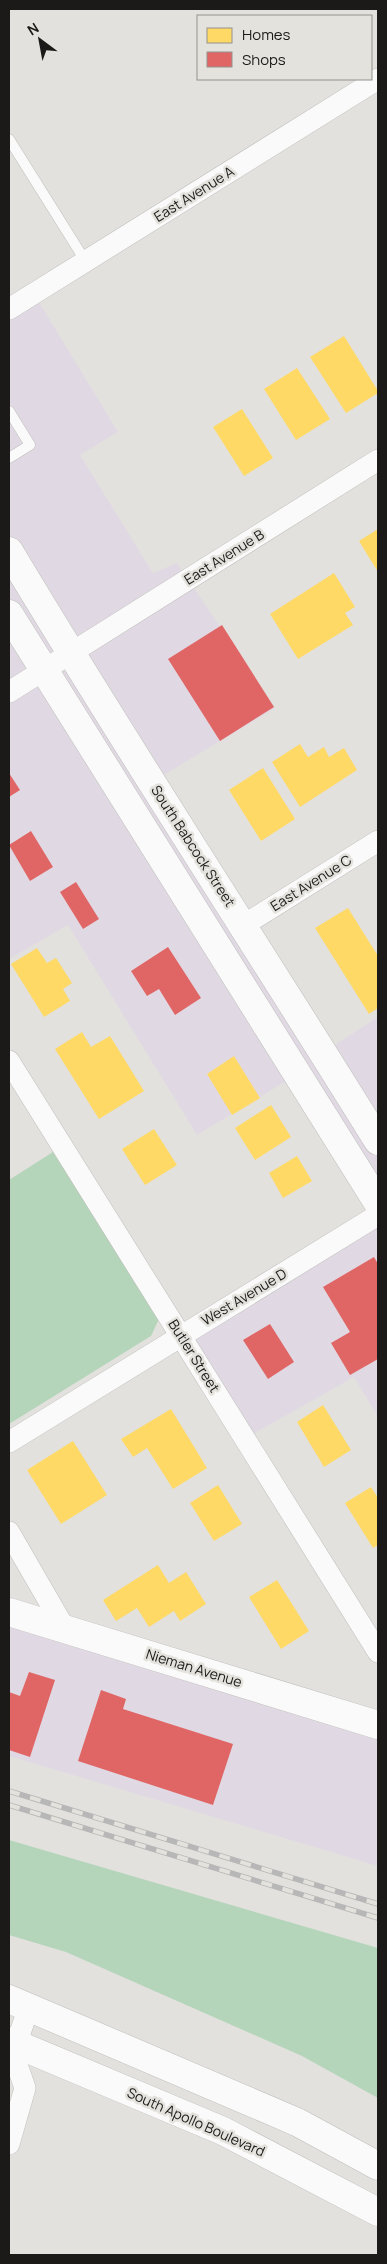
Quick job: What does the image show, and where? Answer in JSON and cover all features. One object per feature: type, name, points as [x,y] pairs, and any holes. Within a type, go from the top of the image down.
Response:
[{"type":"main road","name":"South Babcock Street","points":[[9,551],[70,653],[378,1141]]},
{"type":"main road","points":[[9,614],[378,1203]]},
{"type":"main road","name":"Nieman Avenue","points":[[9,1612],[378,1725]]},
{"type":"main road","points":[[19,2003],[297,2122],[378,2166]]},
{"type":"main road","name":"South Apollo Boulevard","points":[[11,2048],[223,2131],[378,2212]]},
{"type":"street","name":"East Avenue A","points":[[9,309],[378,78]]},
{"type":"street","name":"East Avenue B","points":[[9,692],[378,460]]},
{"type":"street","name":"East Avenue C","points":[[244,926],[378,841]]},
{"type":"street","name":"Butler Street","points":[[9,1061],[378,1652]]},
{"type":"street","name":"West Avenue D","points":[[9,1442],[378,1215]]},
{"type":"street","points":[[9,1532],[65,1629]]},
{"type":"street","points":[[9,2144],[25,2088],[11,2048],[19,2003]]},
{"type":"lane","points":[[9,139],[86,262]]},
{"type":"lane","points":[[9,411],[30,445],[9,458]]},
{"type":"shaded area","points":[[39,302],[118,432],[80,455],[153,573],[177,563],[275,708],[162,776],[327,1050],[378,1017],[378,1417],[354,1377],[246,1438],[181,1335],[373,1219],[286,1081],[197,1135],[68,925],[9,959],[9,319]]},
{"type":"shaded area","points":[[9,1612],[378,1725],[378,1866],[9,1756]]},
{"type":"green space","points":[[53,1152],[159,1319],[151,1336],[9,1424],[9,1180]]},
{"type":"green space","points":[[9,1840],[378,1948],[378,2098],[302,2056],[66,1952],[9,1935]]},
{"type":"building: Homes","points":[[344,336],[378,391],[378,393],[346,413],[310,357]]},
{"type":"building: Homes","points":[[297,368],[330,419],[296,440],[264,389]]},
{"type":"building: Homes","points":[[242,409],[273,458],[244,476],[213,427]]},
{"type":"building: Homes","points":[[378,529],[378,572],[359,541]]},
{"type":"building: Homes","points":[[334,573],[355,607],[345,613],[353,625],[298,659],[270,614]]},
{"type":"building: Homes","points":[[300,744],[308,757],[324,747],[329,757],[344,748],[357,770],[300,807],[272,762]]},
{"type":"building: Homes","points":[[263,768],[295,819],[261,841],[229,790]]},
{"type":"building: Homes","points":[[348,908],[378,956],[378,1008],[369,1014],[315,928]]},
{"type":"building: Homes","points":[[37,948],[47,963],[56,958],[72,983],[63,989],[70,1001],[44,1017],[11,964]]},
{"type":"building: Homes","points":[[82,1032],[91,1047],[110,1036],[144,1091],[99,1119],[55,1049]]},
{"type":"building: Homes","points":[[234,1056],[260,1098],[232,1115],[207,1074]]},
{"type":"building: Homes","points":[[271,1105],[291,1137],[255,1160],[235,1128]]},
{"type":"building: Homes","points":[[154,1129],[177,1165],[145,1185],[122,1149]]},
{"type":"building: Homes","points":[[297,1156],[312,1181],[283,1198],[269,1173]]},
{"type":"building: Homes","points":[[323,1405],[351,1450],[324,1467],[297,1422]]},
{"type":"building: Homes","points":[[171,1409],[207,1468],[173,1489],[147,1448],[133,1457],[121,1439]]},
{"type":"building: Homes","points":[[73,1441],[107,1495],[61,1524],[27,1470]]},
{"type":"building: Homes","points":[[218,1485],[242,1524],[214,1541],[190,1503]]},
{"type":"building: Homes","points":[[371,1487],[378,1498],[378,1545],[373,1548],[345,1503]]},
{"type":"building: Homes","points":[[158,1565],[169,1583],[186,1572],[206,1604],[180,1621],[174,1611],[149,1627],[137,1608],[116,1621],[103,1600]]},
{"type":"building: Homes","points":[[277,1580],[309,1631],[281,1649],[249,1597]]},
{"type":"building: Shops","points":[[222,625],[274,707],[220,741],[168,659]]},
{"type":"building: Shops","points":[[9,773],[20,790],[9,797]]},
{"type":"building: Shops","points":[[31,831],[53,867],[30,881],[9,845]]},
{"type":"building: Shops","points":[[76,882],[99,919],[83,929],[60,892]]},
{"type":"building: Shops","points":[[168,947],[201,998],[175,1015],[159,989],[147,996],[131,971]]},
{"type":"building: Shops","points":[[374,1257],[378,1264],[378,1359],[350,1375],[331,1343],[350,1332],[323,1287]]},
{"type":"building: Shops","points":[[270,1324],[294,1362],[268,1379],[243,1340]]},
{"type":"building: Shops","points":[[29,1672],[55,1680],[30,1757],[9,1750],[9,1692],[20,1696]]},
{"type":"building: Shops","points":[[101,1690],[126,1699],[123,1709],[233,1744],[213,1805],[78,1761]]},
{"type":"railway","points":[[9,1791],[378,1904]]},
{"type":"railway","points":[[9,1805],[378,1918]]}]
